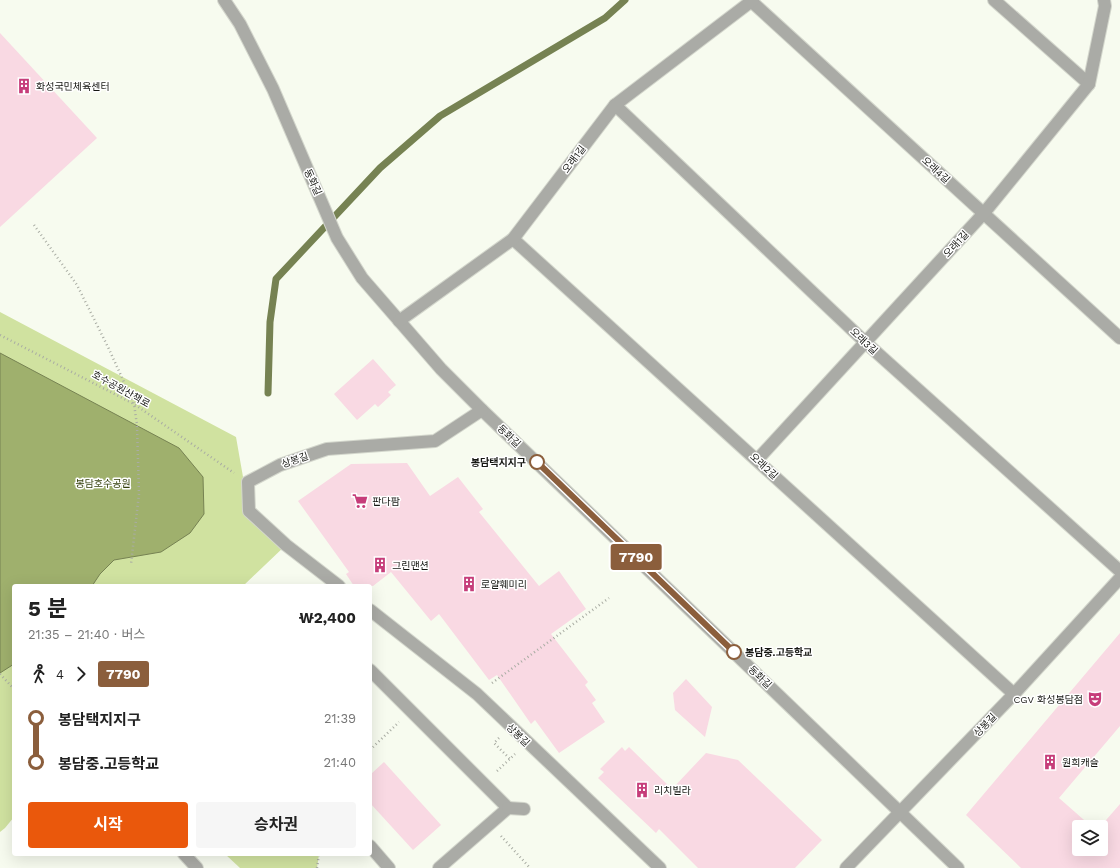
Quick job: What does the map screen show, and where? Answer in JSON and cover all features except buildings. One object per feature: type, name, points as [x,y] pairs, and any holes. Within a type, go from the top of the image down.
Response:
[{"type":"street","name":"동화길","points":[[224,0],[240,24],[273,89],[337,238],[362,278],[441,369],[482,410],[958,868]]},
{"type":"street","points":[[994,0],[1089,84]]},
{"type":"street","name":"오래1길","points":[[757,460],[984,213],[1089,84],[1105,6],[1104,0]]},
{"type":"street","name":"오래1길","points":[[399,321],[513,239],[615,105],[752,1]]},
{"type":"street","name":"오래4길","points":[[752,1],[1120,338]]},
{"type":"street","name":"오래3길","points":[[615,105],[865,342],[1120,571]]},
{"type":"street","name":"오래2길","points":[[513,239],[1014,694]]},
{"type":"street","name":"상봉길","points":[[248,482],[280,465],[327,449],[435,441],[482,410]]},
{"type":"street","points":[[248,482],[249,511],[286,545],[336,584]]},
{"type":"street","name":"상봉길","points":[[846,868],[1014,694],[1120,578]]},
{"type":"street","name":"상봉길","points":[[372,612],[477,694],[660,868]]},
{"type":"street","points":[[372,672],[508,808],[524,810]]},
{"type":"street","points":[[439,868],[508,808]]},
{"type":"street","points":[[372,848],[389,868]]},
{"type":"street","points":[[186,856],[197,868]]},
{"type":"path","points":[[34,225],[77,286],[134,404],[137,426],[139,494],[131,564]]},
{"type":"path","name":"호수공원산책로","points":[[0,335],[134,404],[248,482]]},
{"type":"path","points":[[477,694],[609,598]]},
{"type":"path","points":[[0,674],[12,687]]},
{"type":"path","points":[[372,748],[410,710]]},
{"type":"path","points":[[510,759],[516,753]]},
{"type":"path","points":[[490,824],[530,868]]},
{"type":"path","points":[[317,868],[319,856]]},
{"type":"green space","name":"봉담호수공원","points":[[0,312],[236,437],[249,511],[286,545],[245,584],[12,584],[12,819],[0,832]]},
{"type":"green space","points":[[227,856],[319,856],[317,868],[240,868]]},
{"type":"shaded area","points":[[0,353],[179,448],[203,477],[204,514],[190,533],[161,552],[114,560],[100,574],[93,584],[12,584],[12,665],[0,673]]},
{"type":"waterway","points":[[268,393],[270,322],[276,279],[380,168],[440,116],[605,18],[625,0]]},
{"type":"bus line","name":"7790","points":[[537,462],[734,652]]},
{"type":"place","name":"화성국민체육센터","points":[[24,86]]},
{"type":"place","name":"봉담택지지구","points":[[537,462]]},
{"type":"place","name":"판다팜","points":[[360,501]]},
{"type":"place","name":"그린맨션","points":[[380,565]]},
{"type":"place","name":"로얄훼미리","points":[[469,584]]},
{"type":"place","name":"봉담중.고등학교","points":[[734,652]]},
{"type":"place","name":"CGV 화성봉담점","points":[[1095,699]]},
{"type":"place","name":"원희캐슬","points":[[1050,762]]},
{"type":"place","name":"리치빌라","points":[[642,790]]}]
